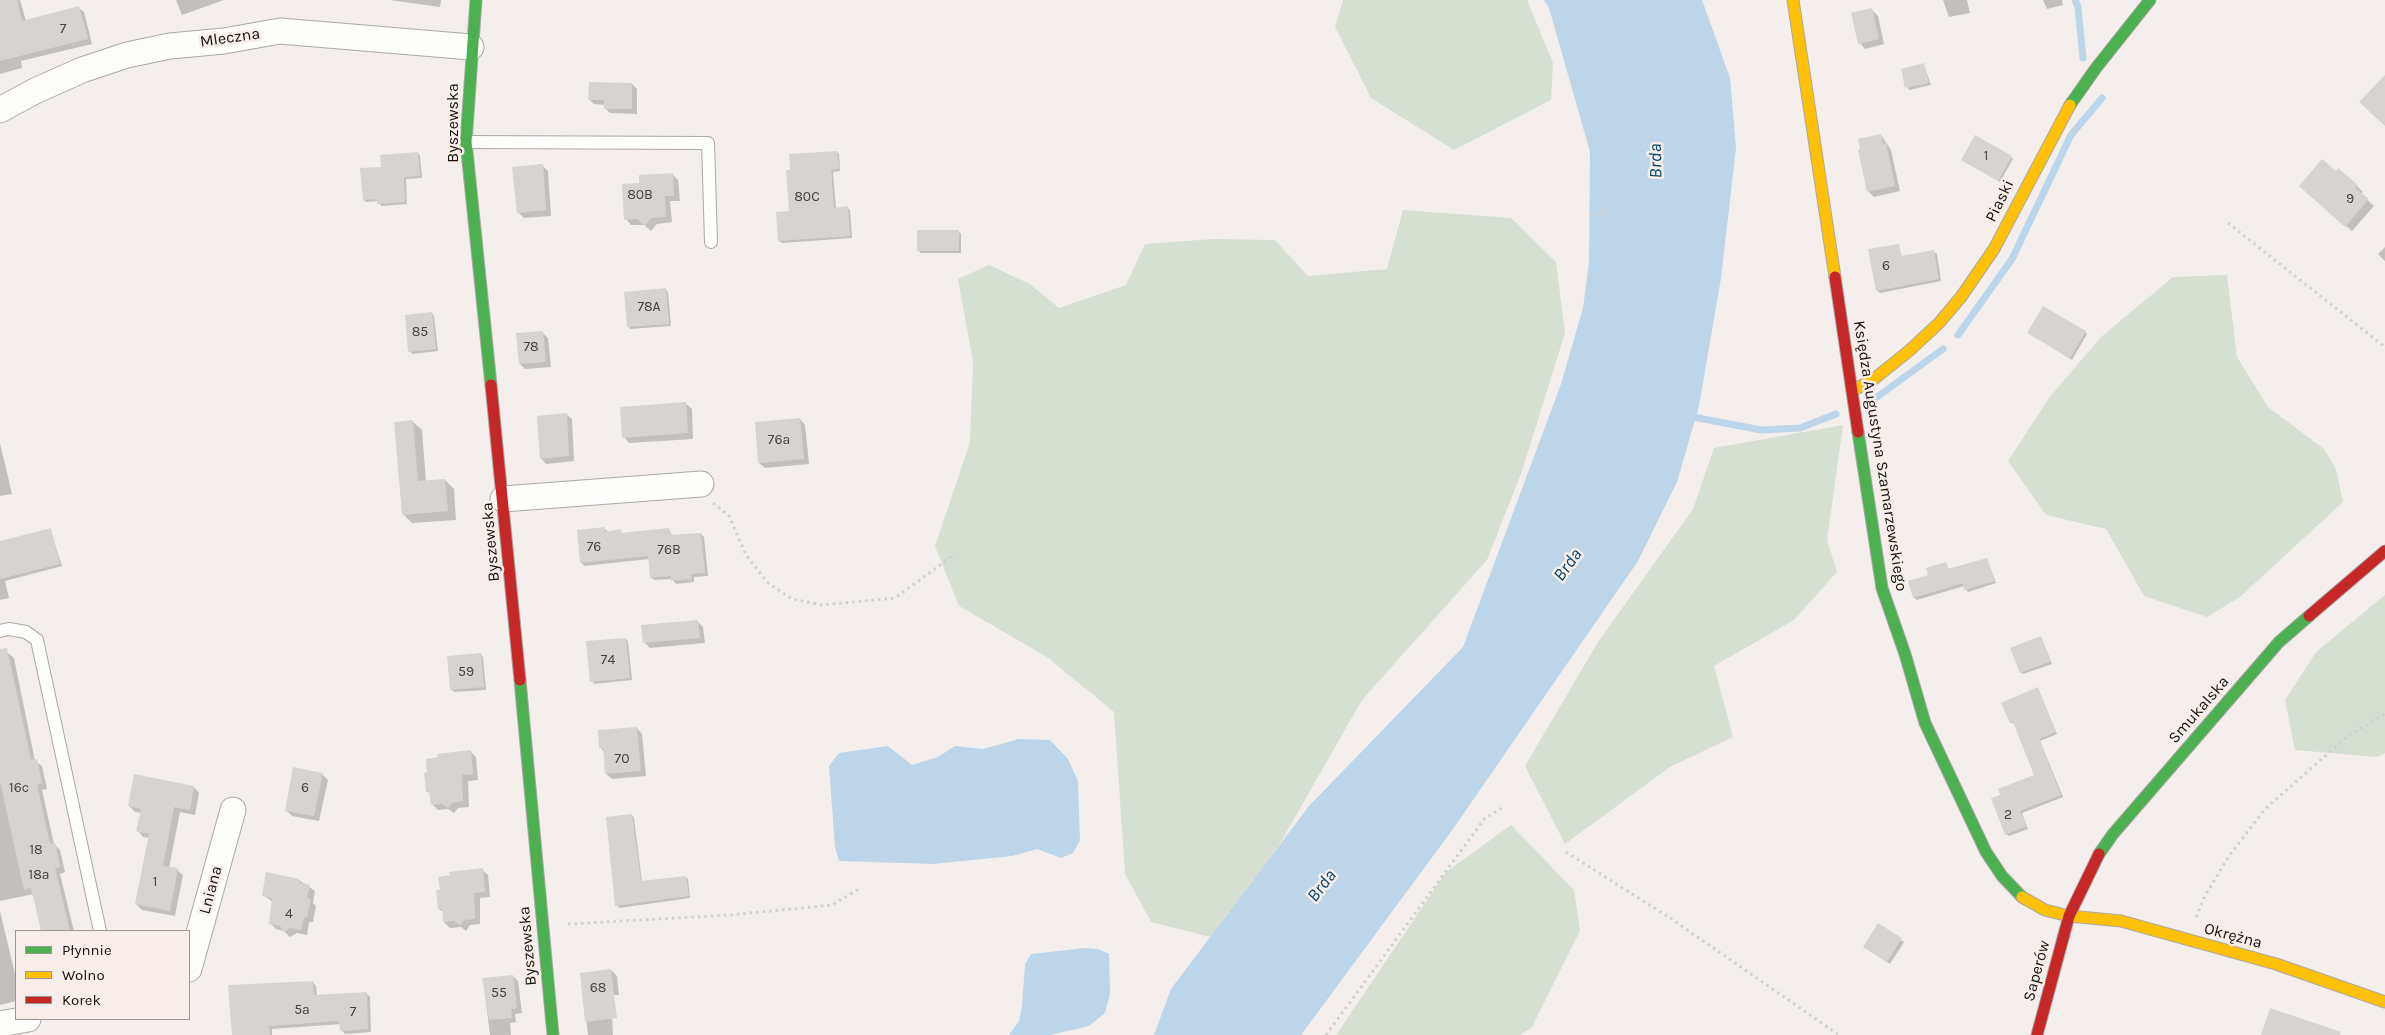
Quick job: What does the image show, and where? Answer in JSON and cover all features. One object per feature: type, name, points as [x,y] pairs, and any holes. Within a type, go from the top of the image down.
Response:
[{"type":"street","name":"Byszewska","points":[[476,0],[471,46],[466,142],[503,499],[553,1035]]},
{"type":"street","name":"Księdza Augustyna Szamarzewskiego","points":[[1793,0],[1882,588],[1905,654],[1925,723],[1986,852],[2002,876],[2024,899],[2045,910],[2068,916]]},
{"type":"street","name":"Piaski","points":[[1852,391],[1874,379],[1910,350],[1939,323],[1961,297],[1994,249],[2047,145],[2070,105],[2096,68],[2150,0]]},
{"type":"street","name":"Mleczna","points":[[0,110],[36,91],[75,74],[127,55],[170,46],[224,41],[280,31],[471,46]]},
{"type":"street","points":[[503,499],[696,484]]},
{"type":"street","name":"Smukalska","points":[[2068,916],[2094,862],[2135,808],[2279,642],[2385,551]]},
{"type":"street","name":"Lniana","points":[[190,965],[233,810]]},
{"type":"street","name":"Okrężna","points":[[2068,916],[2092,916],[2121,921],[2276,964],[2385,1002]]},
{"type":"street","name":"Saperów","points":[[2037,1035],[2068,916]]},
{"type":"street","points":[[0,1024],[22,1020]]},
{"type":"lane","points":[[466,142],[708,143],[711,242]]},
{"type":"lane","points":[[0,631],[9,629],[26,632],[37,640],[100,930]]},
{"type":"path","points":[[1589,214],[1606,213]]},
{"type":"path","points":[[2228,223],[2385,347]]},
{"type":"path","points":[[696,484],[729,516],[746,555],[768,583],[792,599],[822,605],[895,598],[955,554]]},
{"type":"path","points":[[2187,940],[2205,896],[2229,856],[2265,809],[2349,735],[2385,714]]},
{"type":"path","points":[[1326,1035],[1485,818],[1504,807]]},
{"type":"path","points":[[1566,852],[1670,918],[1839,1035]]},
{"type":"path","points":[[542,925],[730,915],[832,905],[859,889]]},
{"type":"green space","points":[[1343,0],[1527,0],[1553,63],[1551,100],[1454,150],[1371,98],[1335,27]]},
{"type":"green space","points":[[1403,210],[1511,218],[1556,262],[1565,333],[1522,471],[1487,560],[1362,700],[1278,847],[1210,937],[1151,922],[1125,874],[1114,712],[1047,657],[959,606],[935,546],[970,442],[973,362],[958,279],[989,265],[1030,284],[1059,308],[1126,285],[1145,244],[1213,239],[1275,240],[1308,276],[1387,269]]},
{"type":"green space","points":[[2227,275],[2237,357],[2268,407],[2324,449],[2336,469],[2343,502],[2240,597],[2207,617],[2144,596],[2106,529],[2046,515],[2008,461],[2049,398],[2101,337],[2173,277]]},
{"type":"green space","points":[[1843,425],[1827,540],[1837,572],[1794,620],[1714,666],[1733,737],[1670,767],[1565,844],[1525,766],[1598,642],[1693,509],[1714,448]]},
{"type":"green space","points":[[2385,595],[2385,753],[2378,757],[2295,750],[2285,700],[2316,652]]},
{"type":"green space","points":[[1511,825],[1574,890],[1580,931],[1532,1027],[1520,1035],[1336,1035],[1446,872]]},
{"type":"water","name":"Brda","points":[[1544,0],[1702,0],[1730,78],[1736,148],[1721,278],[1699,406],[1677,482],[1638,561],[1453,829],[1301,1035],[1154,1035],[1171,989],[1309,806],[1463,647],[1561,384],[1583,308],[1589,262],[1590,152],[1549,8]]},
{"type":"water","points":[[1019,739],[1050,740],[1068,759],[1078,781],[1080,840],[1073,853],[1061,858],[1037,849],[1012,856],[933,864],[839,861],[835,847],[829,766],[839,753],[888,746],[912,765],[938,757],[955,746],[983,749]]},
{"type":"water","points":[[1085,948],[1098,949],[1109,954],[1110,994],[1105,1013],[1089,1026],[1077,1029],[1050,1035],[1009,1035],[1019,1021],[1022,1007],[1025,964],[1031,954]]},
{"type":"building","points":[[0,0],[17,0],[22,21],[79,6],[88,39],[0,61]]},
{"type":"building","points":[[1872,8],[1879,39],[1858,44],[1851,13]]},
{"type":"building","points":[[1924,63],[1929,83],[1905,88],[1901,69]]},
{"type":"building","points":[[2385,75],[2385,126],[2359,102]]},
{"type":"building","points":[[589,82],[632,83],[632,109],[604,109],[604,100],[588,100]]},
{"type":"building","points":[[1881,134],[1883,144],[1886,143],[1895,186],[1867,192],[1858,150],[1860,149],[1858,139]]},
{"type":"building","points":[[1975,135],[2012,156],[1998,181],[1961,160]]},
{"type":"building","points":[[837,151],[839,169],[831,170],[834,208],[848,206],[850,236],[778,241],[776,212],[789,211],[786,170],[790,170],[789,154]]},
{"type":"building","points":[[418,152],[420,176],[404,177],[405,202],[377,204],[377,199],[363,200],[360,168],[381,167],[380,155]]},
{"type":"building","points":[[2322,159],[2336,171],[2338,168],[2358,185],[2355,188],[2369,199],[2345,227],[2299,186]]},
{"type":"building","points":[[543,164],[546,210],[517,213],[512,167]]},
{"type":"building","points":[[673,173],[674,196],[665,196],[666,217],[651,218],[645,226],[637,219],[624,220],[622,184],[639,183],[639,175]]},
{"type":"building","points":[[917,230],[959,230],[959,251],[917,251]]},
{"type":"building","points":[[1899,244],[1901,256],[1934,250],[1939,279],[1876,291],[1868,249]]},
{"type":"building","points":[[666,288],[669,324],[627,327],[624,292]]},
{"type":"building","points":[[2043,306],[2086,331],[2070,358],[2027,333]]},
{"type":"building","points":[[432,312],[436,349],[408,352],[405,315]]},
{"type":"building","points":[[543,331],[546,362],[519,364],[516,333]]},
{"type":"building","points":[[686,402],[688,433],[622,438],[620,407]]},
{"type":"building","points":[[567,413],[569,456],[540,459],[537,416]]},
{"type":"building","points":[[800,418],[804,459],[758,463],[755,422]]},
{"type":"building","points":[[413,420],[418,481],[445,479],[448,511],[402,515],[394,422]]},
{"type":"building","points":[[605,527],[605,532],[621,529],[621,533],[669,528],[670,535],[701,533],[705,573],[691,574],[692,579],[671,581],[671,576],[650,578],[648,556],[580,563],[577,530]]},
{"type":"building","points":[[51,528],[60,564],[0,579],[0,541]]},
{"type":"building","points":[[1987,558],[1995,581],[1964,590],[1963,583],[1913,598],[1908,581],[1928,575],[1926,568],[1946,562],[1948,569]]},
{"type":"building","points":[[698,620],[700,638],[643,643],[641,625]]},
{"type":"building","points":[[2041,636],[2051,661],[2020,673],[2010,648]]},
{"type":"building","points":[[626,638],[630,678],[590,682],[586,641]]},
{"type":"building","points":[[7,648],[31,760],[37,759],[42,783],[37,785],[50,844],[55,843],[60,867],[55,868],[70,930],[41,930],[31,888],[24,890],[0,781],[0,649]]},
{"type":"building","points":[[481,653],[484,687],[450,690],[447,656]]},
{"type":"building","points":[[2038,687],[2056,732],[2039,739],[2061,795],[2020,811],[2027,826],[2005,835],[1991,798],[2000,795],[1998,789],[2034,775],[2013,722],[2010,723],[2001,703]]},
{"type":"building","points":[[637,727],[641,771],[605,774],[603,748],[599,748],[598,730]]},
{"type":"building","points":[[471,750],[473,774],[462,775],[463,801],[452,803],[448,808],[442,804],[431,805],[429,791],[426,792],[424,773],[427,772],[426,759],[438,757],[437,754]]},
{"type":"building","points":[[293,767],[323,773],[314,816],[285,811]]},
{"type":"building","points":[[134,774],[194,786],[190,810],[174,807],[163,866],[178,868],[170,911],[135,904],[149,834],[136,831],[141,809],[128,806]]},
{"type":"building","points":[[632,814],[641,881],[686,876],[689,896],[615,906],[606,817]]},
{"type":"building","points":[[483,868],[485,892],[474,893],[475,919],[464,920],[460,926],[454,921],[443,922],[442,909],[438,909],[436,890],[440,890],[438,877],[450,875],[449,872]]},
{"type":"building","points":[[266,872],[299,879],[299,882],[310,885],[307,898],[311,899],[307,917],[304,917],[301,930],[290,928],[284,932],[280,926],[269,924],[272,898],[262,896]]},
{"type":"building","points":[[1878,923],[1902,938],[1887,962],[1863,947]]},
{"type":"building","points":[[611,969],[617,1018],[585,1022],[580,973]]},
{"type":"building","points":[[513,975],[517,1008],[511,1009],[512,1018],[489,1020],[482,978]]},
{"type":"building","points":[[313,981],[314,995],[367,992],[368,1029],[340,1031],[339,1021],[269,1026],[270,1035],[232,1035],[228,985]]},
{"type":"building","points":[[2270,1008],[2341,1032],[2340,1035],[2261,1035]]},
{"type":"waterway","points":[[2075,0],[2078,7],[2083,58]]},
{"type":"waterway","points":[[1958,335],[2012,259],[2071,135],[2102,98]]},
{"type":"waterway","points":[[1873,400],[1943,349]]},
{"type":"waterway","points":[[1688,416],[1761,430],[1800,428],[1836,414]]},
{"type":"traffic: fast","points":[[476,0],[466,142],[491,385]]},
{"type":"traffic: fast","points":[[2070,105],[2096,68],[2150,0]]},
{"type":"traffic: fast","points":[[1858,432],[1882,588],[1905,654],[1925,723],[1986,852],[2002,876],[2022,897]]},
{"type":"traffic: fast","points":[[2099,854],[2113,834],[2279,642],[2309,616]]},
{"type":"traffic: fast","points":[[520,680],[553,1035]]},
{"type":"traffic: slow","points":[[1793,0],[1835,277]]},
{"type":"traffic: slow","points":[[1852,391],[1874,379],[1910,350],[1939,323],[1961,297],[1994,249],[2070,105]]},
{"type":"traffic: slow","points":[[2022,897],[2045,910],[2069,916],[2121,921],[2276,964],[2385,1002]]},
{"type":"traffic: jam","points":[[1835,277],[1858,432]]},
{"type":"traffic: jam","points":[[491,385],[520,680]]},
{"type":"traffic: jam","points":[[2309,616],[2385,551]]},
{"type":"traffic: jam","points":[[2037,1035],[2069,916],[2099,854]]}]
